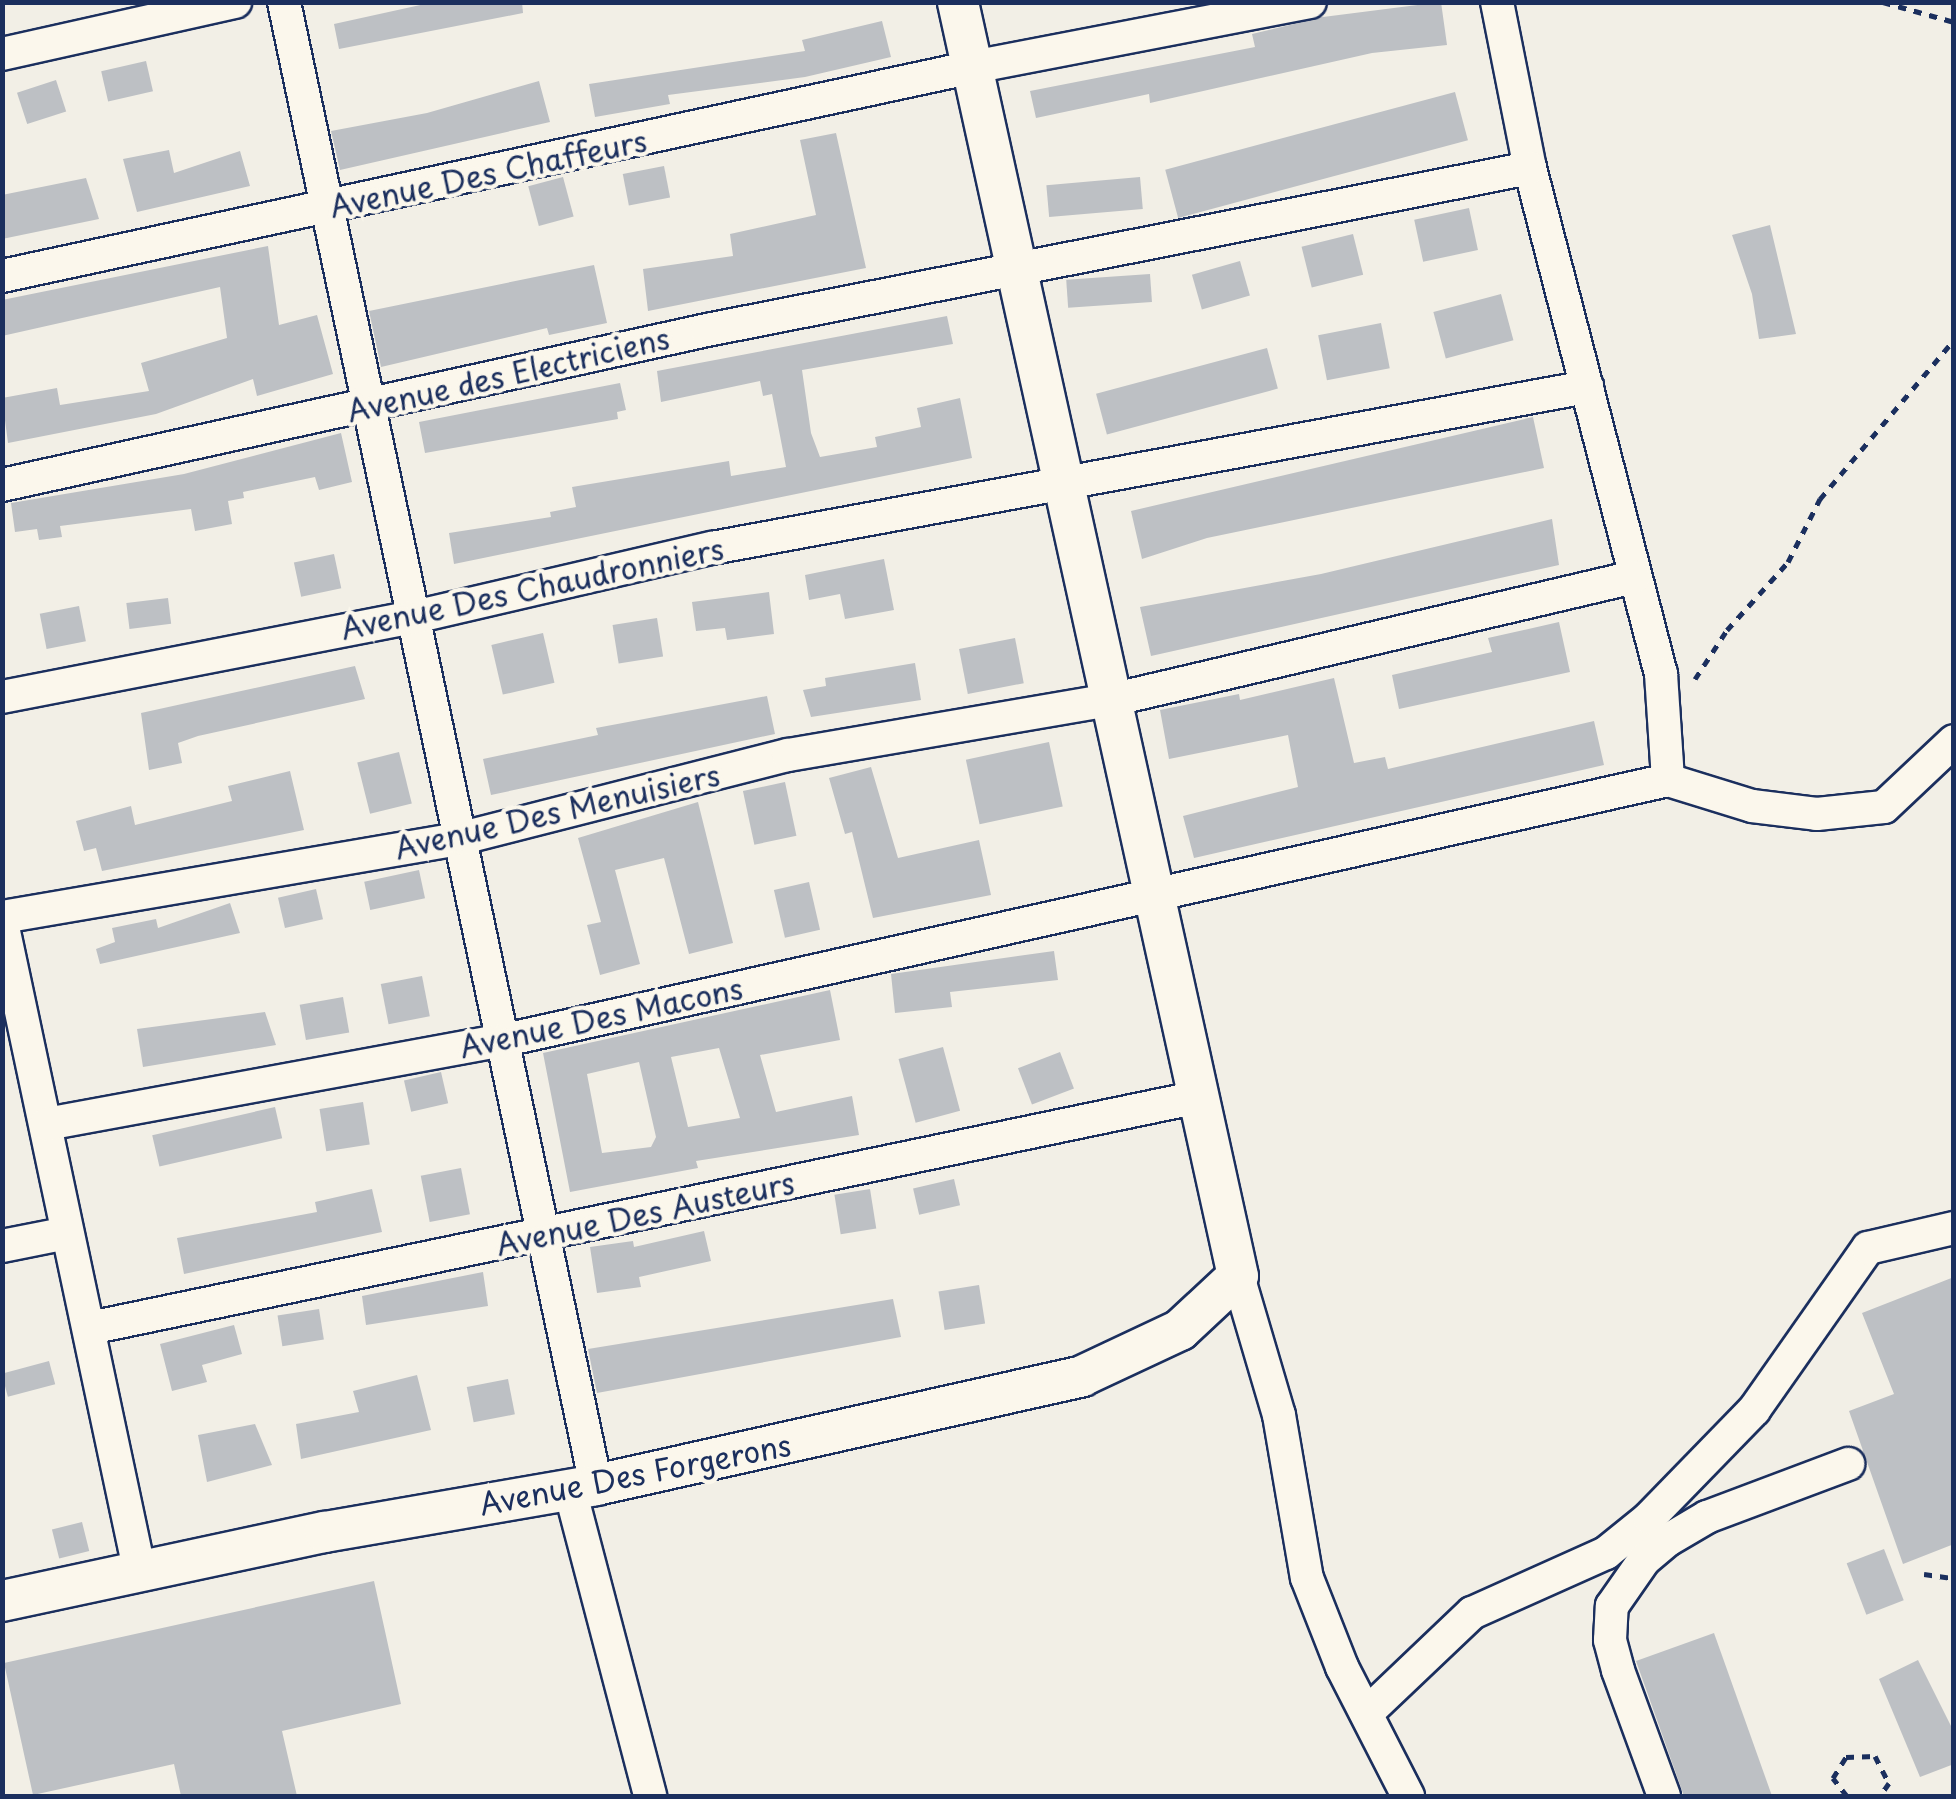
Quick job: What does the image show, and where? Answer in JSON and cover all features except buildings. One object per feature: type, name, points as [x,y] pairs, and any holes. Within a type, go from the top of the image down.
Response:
[{"type":"street","points":[[2,54],[235,2]]},
{"type":"street","points":[[284,2],[410,618],[462,838],[544,1235],[583,1488],[650,1796]]},
{"type":"street","points":[[958,2],[1014,271],[1238,1276],[1280,1415],[1307,1578],[1342,1667],[1369,1711],[1408,1796]]},
{"type":"street","name":"Avenue Des Chaffeurs","points":[[2,276],[972,67],[1310,2]]},
{"type":"street","points":[[1497,2],[1530,168],[1661,674],[1668,780],[1752,806],[1853,812],[1884,807],[1908,790],[1954,741]]},
{"type":"street","name":"Avenue des Electriciens","points":[[2,485],[1014,271],[1530,168]]},
{"type":"street","name":"Avenue Des Chaudronniers","points":[[2,697],[410,618],[712,548],[1587,387]]},
{"type":"street","name":"Avenue Des Menuisiers","points":[[2,920],[462,838],[788,756],[1111,700],[1634,578]]},
{"type":"street","name":"Avenue Des Macons","points":[[46,1124],[504,1040],[1668,780]]},
{"type":"street","points":[[2,920],[139,1568]]},
{"type":"street","name":"Avenue Des Austeurs","points":[[90,1328],[1199,1097]]},
{"type":"street","points":[[1369,1711],[1472,1613],[1606,1552],[1649,1518],[1754,1410],[1868,1248],[1954,1228]]},
{"type":"street","points":[[2,1246],[67,1232]]},
{"type":"street","name":"Avenue Des Forgerons","points":[[2,1601],[139,1568],[583,1488],[1082,1376],[1180,1330],[1238,1276]]},
{"type":"street","points":[[1664,1796],[1636,1730],[1610,1640],[1612,1606],[1644,1560],[1668,1540],[1708,1517],[1848,1464]]},
{"type":"path","points":[[1883,2],[1954,22]]},
{"type":"path","points":[[1667,730],[1726,630],[1788,562],[1820,499],[1954,340]]},
{"type":"path","points":[[1924,1574],[1954,1578]]},
{"type":"path","points":[[1847,1796],[1833,1778],[1846,1757],[1875,1756],[1889,1783],[1880,1796]]}]
